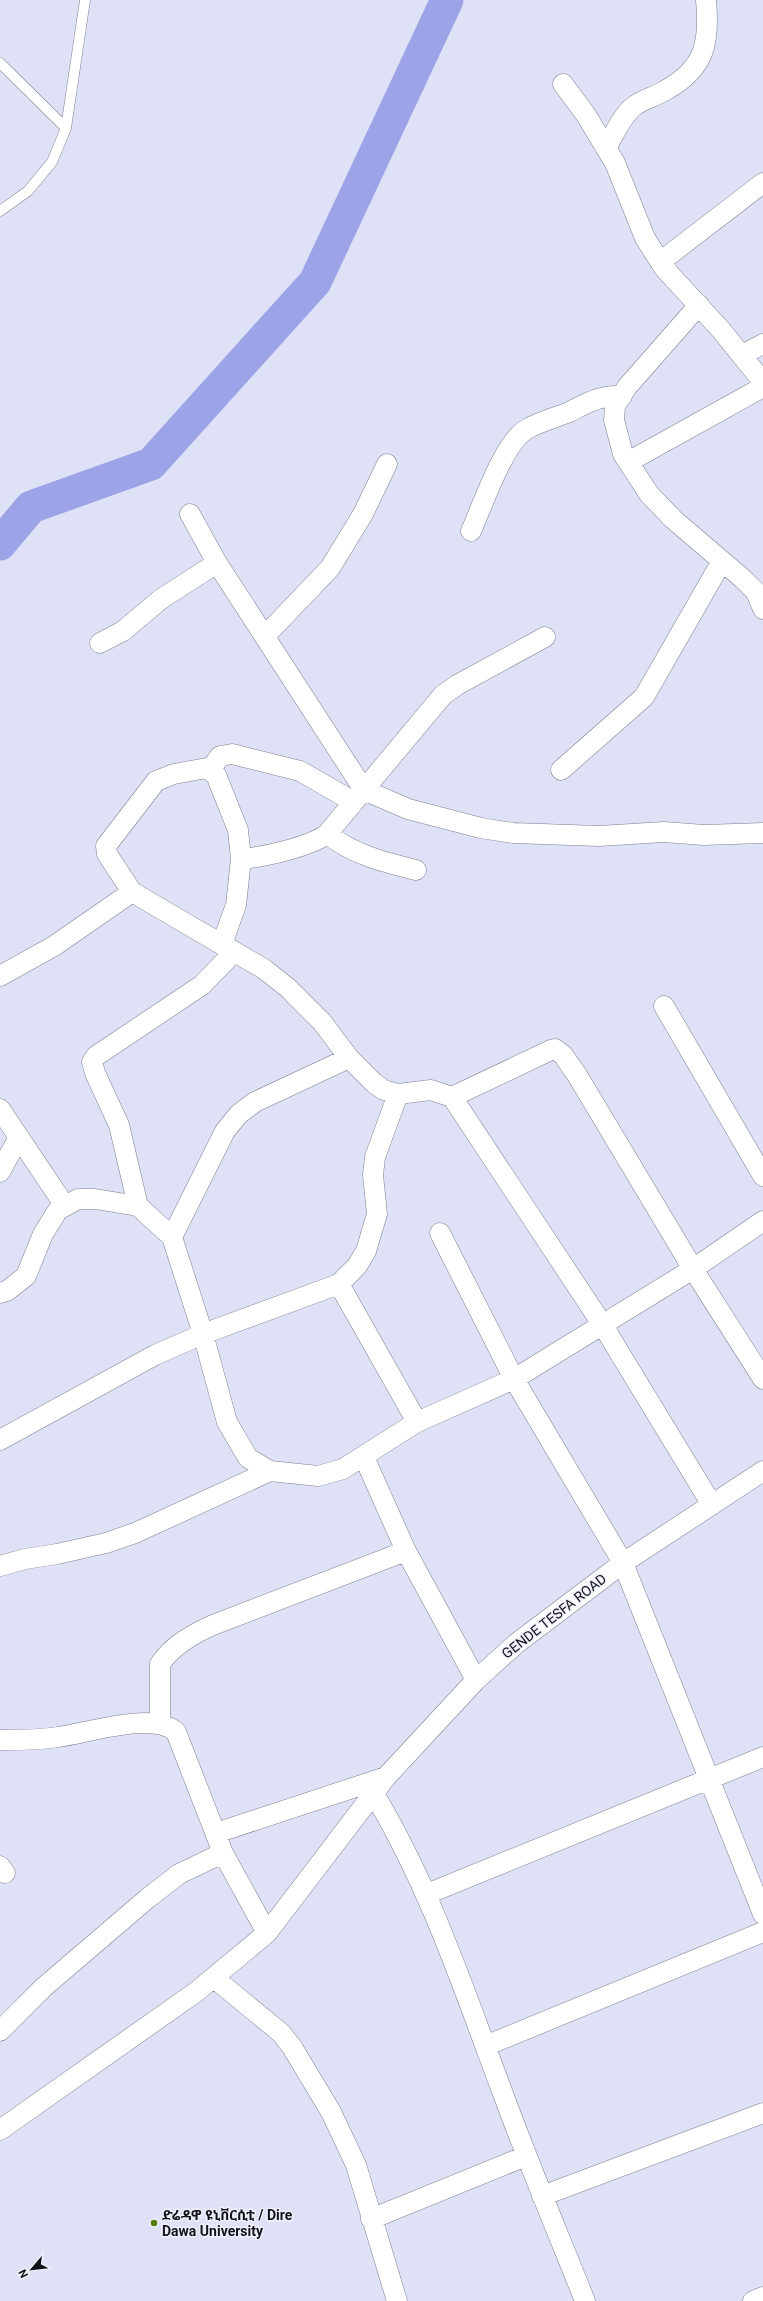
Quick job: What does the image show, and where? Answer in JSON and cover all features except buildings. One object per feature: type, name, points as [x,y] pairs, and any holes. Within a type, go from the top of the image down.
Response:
[{"type":"street","points":[[606,148],[631,108],[638,102],[665,91],[685,77],[697,65],[705,49],[709,27],[706,0]]},
{"type":"street","points":[[564,84],[606,148],[618,170],[645,238],[660,262],[742,355],[763,382]]},
{"type":"street","points":[[660,262],[763,184]]},
{"type":"street","points":[[699,305],[622,396],[615,406],[614,420],[624,454],[649,494],[673,519],[722,561],[756,579],[756,592],[763,609]]},
{"type":"street","points":[[742,355],[763,344]]},
{"type":"street","points":[[628,462],[763,387]]},
{"type":"street","points":[[471,531],[504,455],[517,438],[526,430],[595,399],[608,395],[622,396]]},
{"type":"street","points":[[265,636],[330,568],[363,514],[387,464]]},
{"type":"street","points":[[190,514],[217,563],[265,636],[359,796]]},
{"type":"street","points":[[560,770],[644,697],[722,561]]},
{"type":"street","points":[[100,643],[122,631],[161,599],[217,563]]},
{"type":"street","points":[[241,859],[279,852],[311,843],[327,834],[443,695],[457,684],[545,637]]},
{"type":"street","points":[[211,769],[220,756],[232,754],[300,771],[359,796],[480,828],[513,833],[599,836],[664,832],[704,835],[763,833]]},
{"type":"street","points":[[138,1206],[119,1125],[95,1073],[92,1062],[96,1056],[202,985],[228,948],[236,905],[241,859],[238,830],[216,775],[211,769],[207,768],[180,773],[156,781],[106,846],[107,854],[132,892],[228,948],[264,969],[288,988],[322,1022],[349,1058],[374,1083],[384,1090],[398,1094],[431,1090],[452,1097],[602,1324],[712,1505]]},
{"type":"street","points":[[327,834],[341,845],[374,860],[416,870]]},
{"type":"street","points":[[0,976],[54,946],[132,892]]},
{"type":"street","points":[[664,1006],[763,1176]]},
{"type":"street","points":[[452,1097],[555,1049],[563,1055],[577,1075],[693,1268],[763,1379]]},
{"type":"street","points":[[172,1237],[224,1131],[239,1114],[255,1102],[349,1058]]},
{"type":"street","points":[[0,1440],[155,1355],[203,1334],[339,1284],[357,1266],[366,1251],[377,1214],[373,1175],[375,1157],[398,1094]]},
{"type":"street","points":[[0,1109],[65,1206]]},
{"type":"street","points":[[0,1172],[19,1137]]},
{"type":"street","points":[[0,1293],[7,1291],[26,1276],[43,1234],[58,1210],[78,1199],[95,1199],[138,1206],[172,1237],[203,1334],[227,1422],[248,1458],[270,1471],[318,1476],[343,1469],[417,1422],[514,1379],[693,1268],[763,1221]]},
{"type":"street","points":[[440,1232],[514,1379],[623,1563],[710,1777],[763,1914]]},
{"type":"street","points":[[339,1284],[417,1422]]},
{"type":"street","points":[[364,1457],[406,1551],[476,1680]]},
{"type":"street","points":[[0,1566],[26,1559],[106,1543],[135,1533],[270,1471]]},
{"type":"street","name":"GENDE TESFA ROAD","points":[[0,2130],[214,1978],[267,1933],[386,1777],[476,1680],[517,1643],[623,1563],[763,1471]]},
{"type":"street","points":[[160,1723],[160,1664],[174,1648],[199,1631],[213,1625],[406,1551]]},
{"type":"street","points":[[0,1740],[56,1738],[132,1723],[160,1723],[170,1726],[176,1732],[223,1853],[267,1933]]},
{"type":"street","points":[[427,1894],[763,1756]]},
{"type":"street","points":[[216,1833],[386,1777]]},
{"type":"street","points":[[374,1794],[392,1823],[427,1894],[526,2156],[586,2301]]},
{"type":"street","points":[[0,2031],[44,1987],[148,1898],[179,1874],[223,1853]]},
{"type":"street","points":[[485,2046],[763,1932]]},
{"type":"street","points":[[214,1978],[281,2034],[292,2046],[331,2112],[356,2164],[371,2220],[397,2301]]},
{"type":"street","points":[[542,2196],[763,2112]]},
{"type":"street","points":[[371,2220],[526,2156]]},
{"type":"street","points":[[753,2301],[763,2297]]},
{"type":"lane","points":[[0,211],[28,191],[52,162],[66,128],[85,0]]},
{"type":"lane","points":[[0,62],[66,128]]},
{"type":"waterway","points":[[0,544],[31,507],[151,464],[315,282],[447,0]]},
{"type":"place","name":"ድሬዳዋ ዩኒቨርሲቲ / Dire Dawa University","points":[[154,2223]]}]
